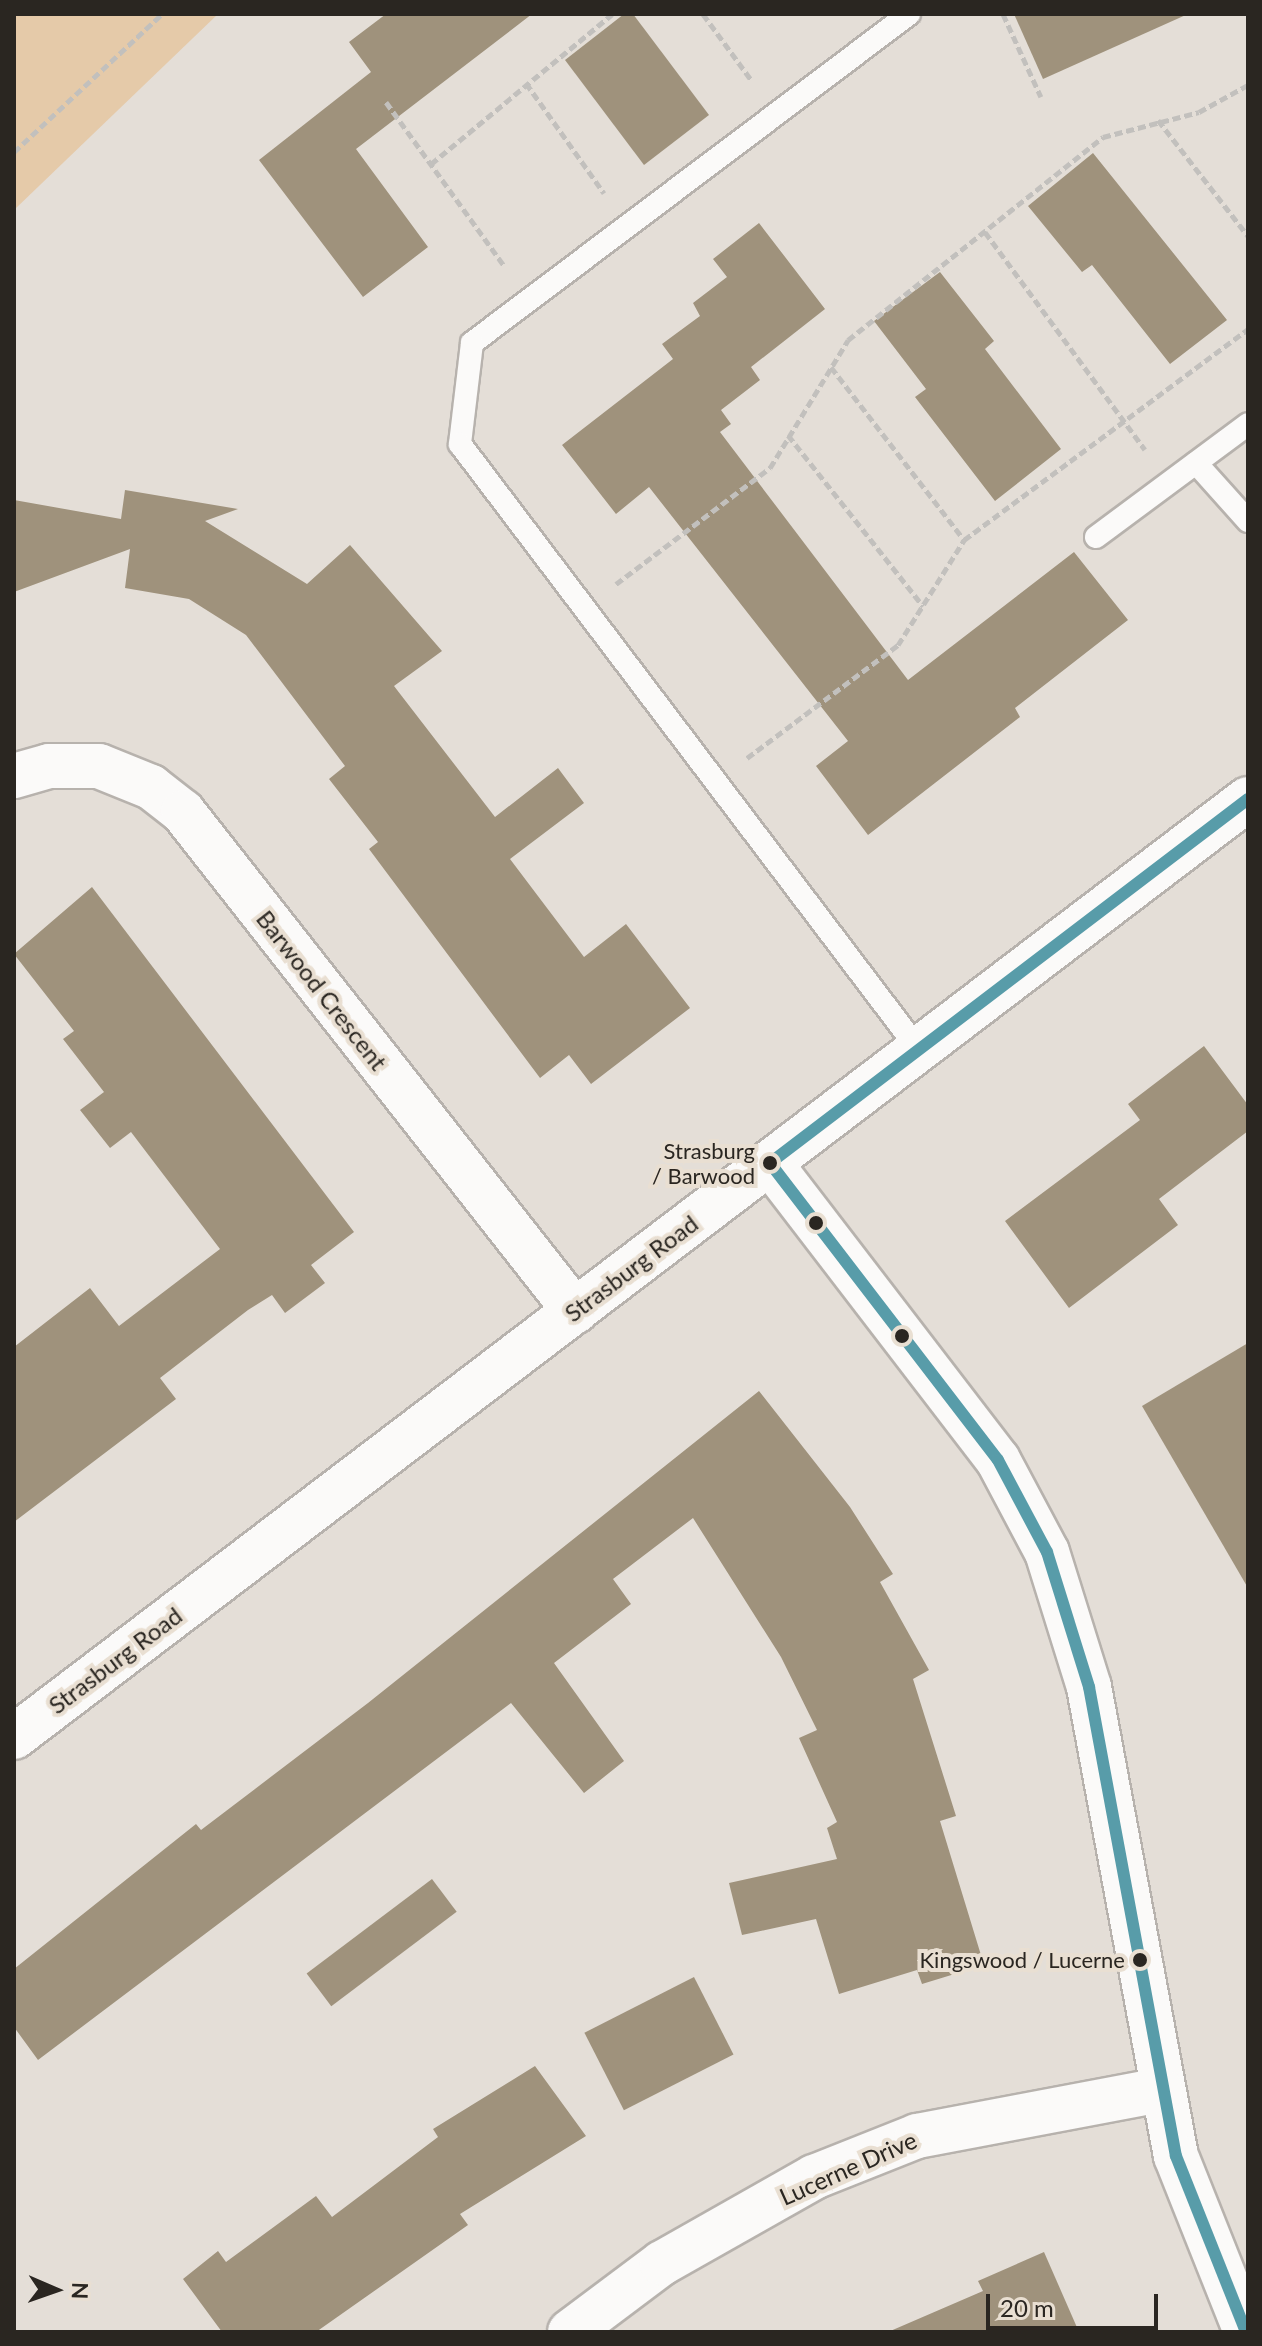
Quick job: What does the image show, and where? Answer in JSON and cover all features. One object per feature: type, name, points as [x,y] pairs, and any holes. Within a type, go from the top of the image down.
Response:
[{"type":"street","name":"Barwood Crescent","points":[[14,776],[49,766],[99,766],[151,787],[183,812],[575,1311]]},
{"type":"street","name":"Strasburg Road","points":[[14,1737],[1248,799]]},
{"type":"street","points":[[770,1163],[998,1460],[1047,1552],[1089,1687],[1161,2090],[1176,2156],[1246,2332]]},
{"type":"street","name":"Lucerne Drive","points":[[570,2332],[662,2263],[814,2177],[917,2136],[1161,2090]]},
{"type":"lane","points":[[909,14],[472,343],[460,444],[919,1050]]},
{"type":"lane","points":[[1096,537],[1248,424]]},
{"type":"lane","points":[[1196,463],[1248,521]]},
{"type":"path","points":[[14,152],[162,14]]},
{"type":"path","points":[[431,164],[612,14]]},
{"type":"path","points":[[703,14],[779,111]]},
{"type":"path","points":[[1003,14],[1041,97]]},
{"type":"path","points":[[526,83],[628,226]]},
{"type":"path","points":[[584,608],[770,468],[848,340],[1103,137],[1158,120],[1199,112],[1248,85]]},
{"type":"path","points":[[386,102],[529,300]]},
{"type":"path","points":[[1158,120],[1248,236]]},
{"type":"path","points":[[985,232],[1169,483]]},
{"type":"path","points":[[715,782],[898,645],[964,540],[1248,329]]},
{"type":"path","points":[[831,366],[964,540]]},
{"type":"path","points":[[788,435],[923,606]]},
{"type":"shaded area","points":[[14,14],[218,14],[14,210]]},
{"type":"building","points":[[386,14],[532,14],[356,149],[428,247],[363,297],[259,160],[371,72],[349,42]]},
{"type":"building","points":[[624,14],[633,14],[709,115],[644,165],[565,60]]},
{"type":"building","points":[[1014,14],[1188,14],[1043,79]]},
{"type":"building","points":[[1093,153],[1227,320],[1170,364],[1092,265],[1082,272],[1028,206]]},
{"type":"building","points":[[759,223],[825,309],[751,367],[760,380],[721,410],[731,424],[720,432],[908,680],[1074,552],[1128,620],[1015,708],[1020,717],[868,835],[816,766],[848,741],[649,487],[616,514],[562,445],[673,359],[662,344],[700,316],[693,303],[727,277],[713,259]]},
{"type":"building","points":[[940,272],[994,341],[985,349],[1061,449],[995,501],[915,397],[926,389],[874,321]]},
{"type":"building","points":[[125,490],[238,509],[205,521],[307,584],[350,545],[442,651],[394,686],[495,817],[558,768],[584,803],[510,859],[584,957],[626,924],[690,1008],[591,1084],[569,1055],[540,1078],[369,849],[378,842],[329,779],[345,766],[246,635],[189,599],[125,588],[130,549],[14,592],[14,500],[121,519]]},
{"type":"building","points":[[92,887],[354,1232],[311,1265],[325,1283],[285,1313],[272,1295],[248,1310],[160,1378],[176,1399],[14,1522],[14,1347],[90,1288],[119,1326],[220,1249],[131,1132],[110,1148],[80,1110],[104,1092],[63,1039],[74,1031],[14,954]]},
{"type":"building","points":[[1204,1046],[1248,1105],[1248,1131],[1159,1199],[1178,1225],[1069,1308],[1005,1221],[1140,1120],[1128,1104]]},
{"type":"building","points":[[1248,1343],[1248,1588],[1142,1406]]},
{"type":"building","points":[[759,1391],[850,1507],[893,1574],[880,1582],[929,1670],[913,1679],[956,1816],[940,1821],[984,1965],[922,1984],[917,1970],[839,1994],[816,1919],[742,1935],[729,1883],[837,1859],[827,1828],[837,1822],[799,1738],[817,1730],[781,1657],[693,1518],[613,1579],[631,1604],[554,1663],[624,1761],[584,1793],[511,1703],[38,2060],[14,2027],[14,1969],[196,1824],[201,1830],[368,1703]]},
{"type":"building","points":[[432,1879],[457,1912],[331,2006],[307,1973]]},
{"type":"building","points":[[694,1977],[733,2055],[624,2110],[584,2033]]},
{"type":"building","points":[[535,2066],[586,2136],[460,2214],[468,2225],[316,2332],[222,2332],[183,2279],[218,2251],[226,2262],[316,2196],[332,2217],[438,2137],[433,2129]]},
{"type":"building","points":[[1044,2252],[1079,2332],[888,2332],[983,2291],[978,2281]]},
{"type":"transit line","points":[[770,1163],[1248,799]]},
{"type":"transit line","points":[[770,1163],[998,1460],[1047,1552],[1089,1687],[1176,2156],[1246,2332]]},
{"type":"place","name":"Strasburg / Barwood","points":[[770,1163]]},
{"type":"place","name":"Kingswood / Lucerne","points":[[1140,1960]]}]
